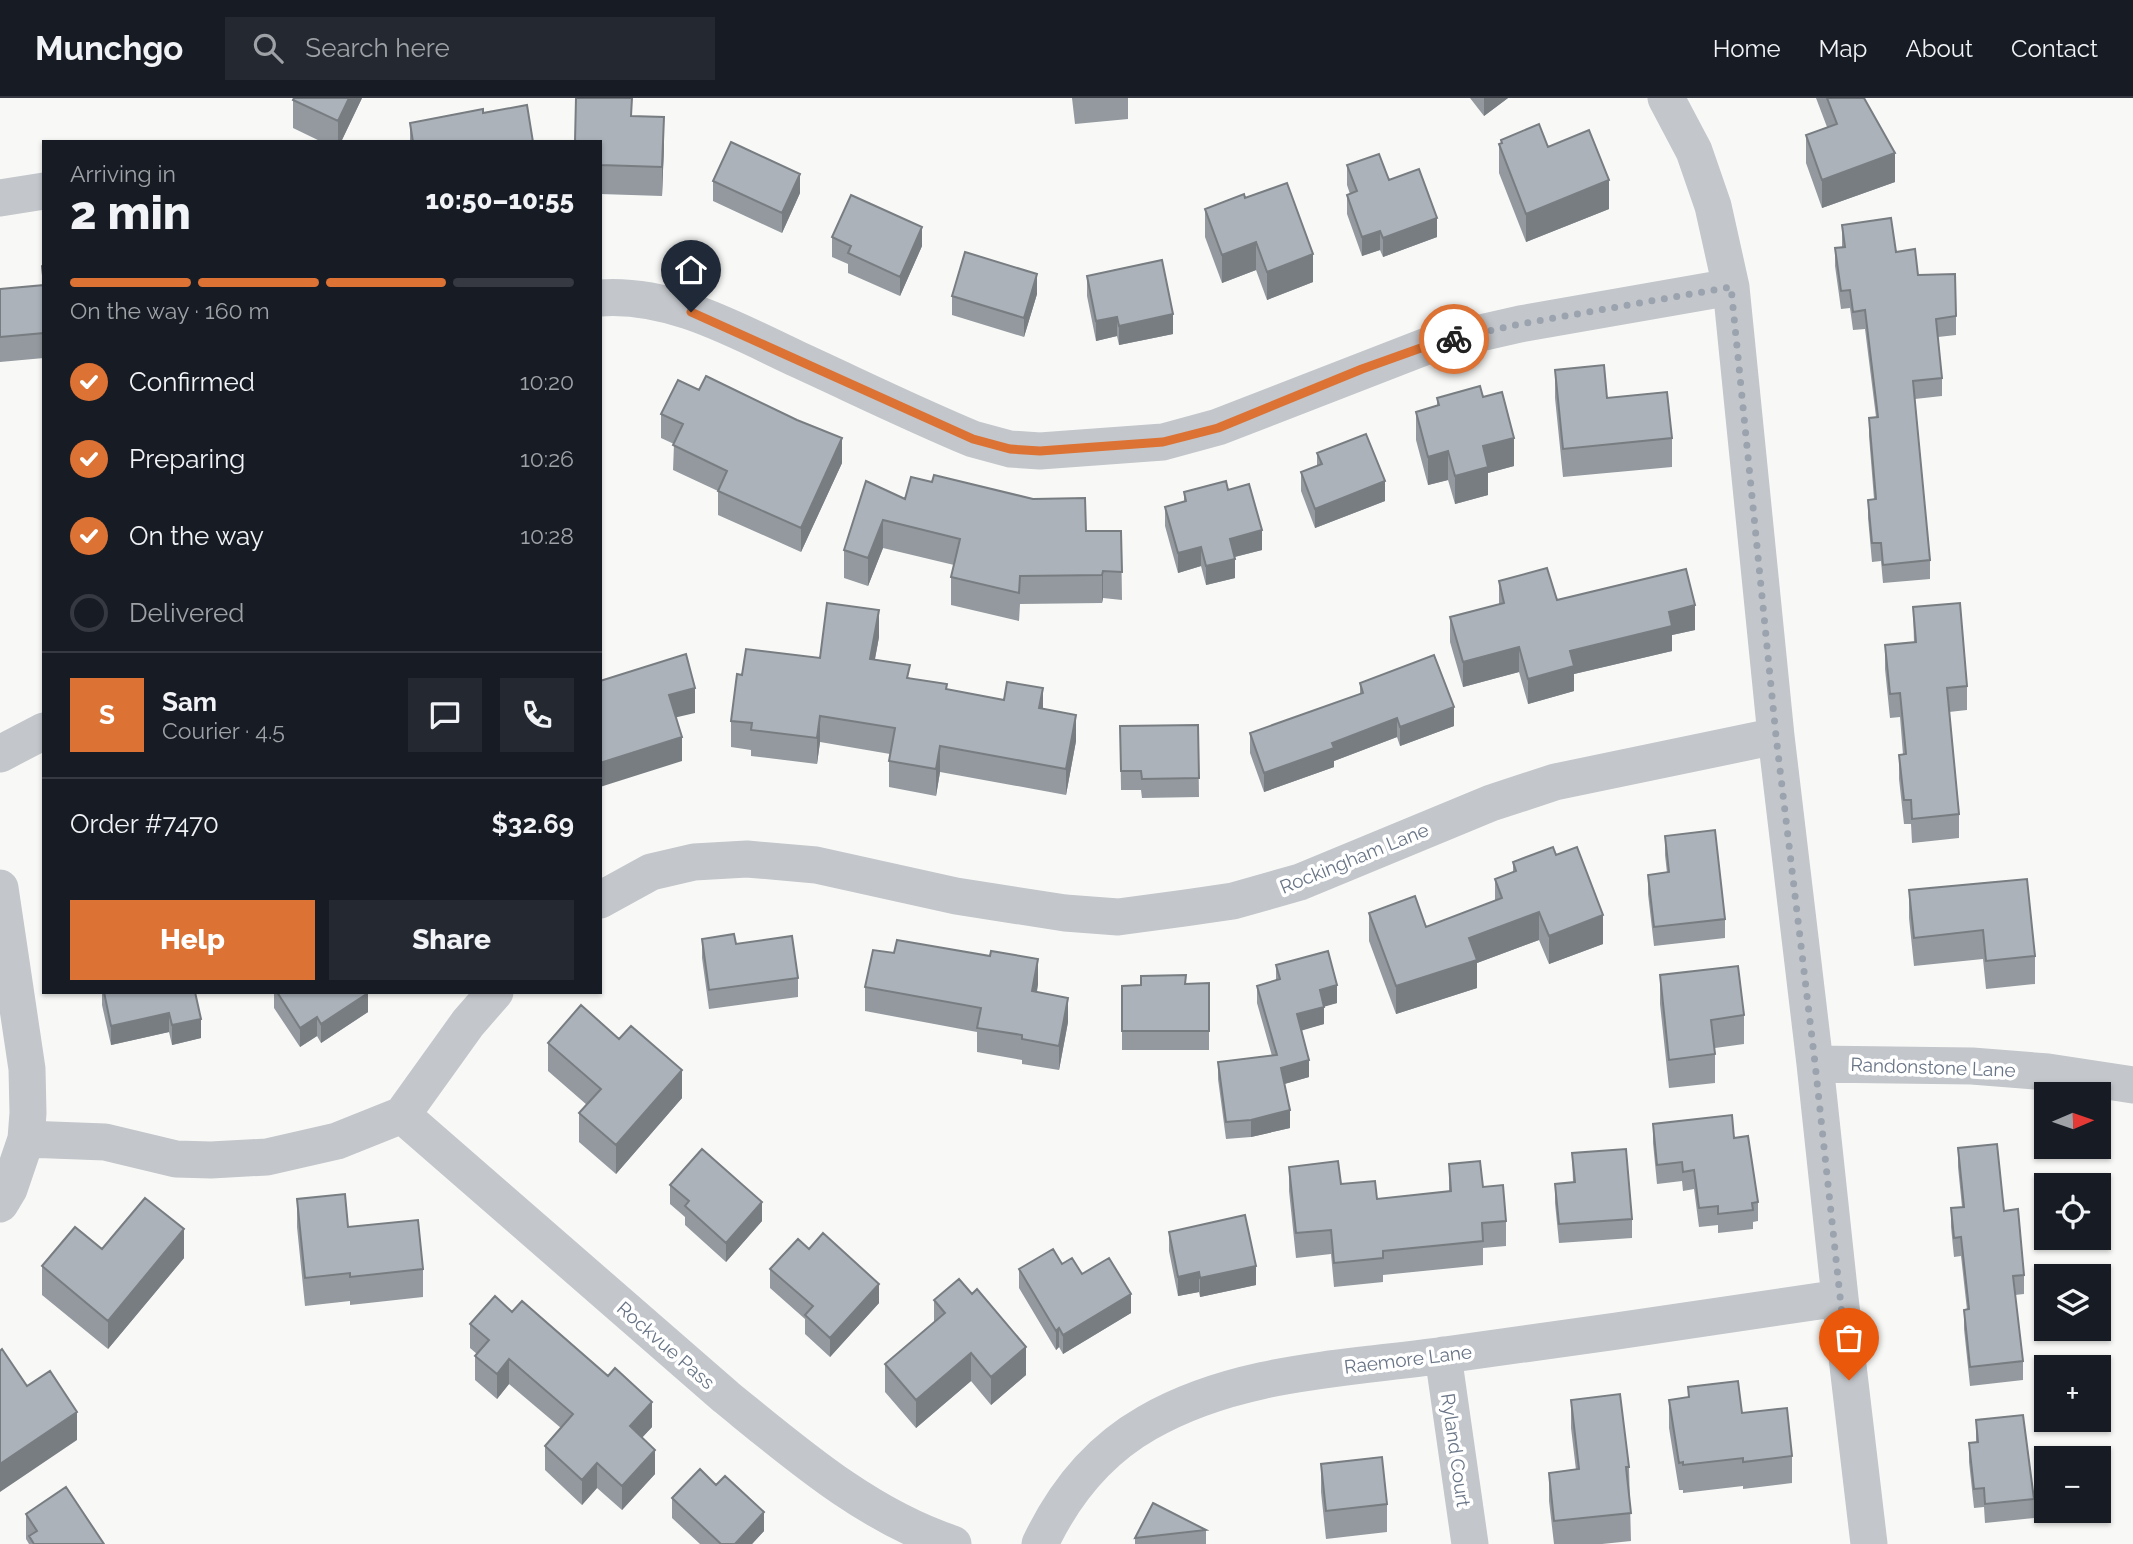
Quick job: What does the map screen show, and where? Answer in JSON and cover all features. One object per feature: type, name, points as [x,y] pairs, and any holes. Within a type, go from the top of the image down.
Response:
[{"type":"street","points":[[1666,98],[1694,151],[1713,206],[1731,287],[1776,736],[1869,1544]]},
{"type":"street","points":[[0,198],[42,191]]},
{"type":"street","points":[[602,298],[647,300],[673,305],[728,326],[973,439],[1010,449],[1040,451],[1163,442],[1218,428],[1432,344],[1520,324],[1731,287]]},
{"type":"street","points":[[0,754],[42,732]]},
{"type":"street","name":"Rockingham Lane","points":[[602,899],[651,872],[694,862],[747,859],[816,865],[956,896],[1065,914],[1118,917],[1185,908],[1233,901],[1300,883],[1491,803],[1555,782],[1776,736]]},
{"type":"street","points":[[0,888],[27,1069],[26,1139],[9,1189],[0,1204]]},
{"type":"street","points":[[26,1139],[105,1142],[176,1159],[211,1160],[267,1157],[337,1142],[402,1115],[468,1023],[493,994]]},
{"type":"street","name":"Randonstone Lane","points":[[1815,1063],[1972,1066],[2048,1072],[2133,1085]]},
{"type":"street","name":"Rockvue Pass","points":[[402,1115],[726,1397],[777,1438],[889,1517],[953,1544]]},
{"type":"street","name":"Raemore Lane","points":[[1040,1544],[1073,1486],[1123,1438],[1149,1422],[1192,1402],[1235,1386],[1301,1373],[1840,1298]]},
{"type":"street","name":"Ryland Court","points":[[1443,1355],[1469,1544]]},
{"type":"building","points":[[349,98],[338,121],[293,100]]},
{"type":"building","points":[[576,98],[632,98],[631,116],[664,117],[662,167],[602,165],[602,140],[575,140]]},
{"type":"building","points":[[1827,98],[1864,98],[1895,153],[1822,180],[1806,135],[1837,124]]},
{"type":"building","points":[[527,105],[533,140],[413,140],[410,123],[483,109],[483,113]]},
{"type":"building","points":[[1539,124],[1548,147],[1589,130],[1609,180],[1526,214],[1499,144],[1502,143],[1501,140]]},
{"type":"building","points":[[731,142],[800,174],[782,213],[713,181]]},
{"type":"building","points":[[1379,154],[1389,180],[1419,169],[1437,218],[1383,238],[1380,231],[1362,237],[1347,195],[1357,191],[1347,165]]},
{"type":"building","points":[[1287,183],[1313,254],[1267,272],[1256,242],[1222,255],[1205,209],[1244,194],[1245,198]]},
{"type":"building","points":[[851,195],[922,227],[900,277],[848,253],[851,246],[832,237]]},
{"type":"building","points":[[1891,218],[1896,252],[1915,249],[1918,275],[1955,274],[1956,316],[1936,319],[1942,378],[1913,381],[1930,560],[1883,565],[1881,543],[1872,543],[1868,500],[1876,499],[1869,418],[1878,417],[1865,310],[1853,312],[1850,290],[1841,291],[1835,248],[1845,247],[1842,225]]},
{"type":"building","points":[[965,252],[1037,274],[1024,318],[952,296]]},
{"type":"building","points":[[1162,260],[1173,314],[1119,326],[1117,317],[1096,321],[1087,276]]},
{"type":"building","points":[[42,285],[42,333],[0,337],[0,289]]},
{"type":"building","points":[[1604,365],[1607,398],[1667,392],[1672,438],[1563,449],[1555,370]]},
{"type":"building","points":[[706,376],[797,420],[842,438],[801,528],[718,491],[727,471],[673,445],[683,424],[661,414],[678,380],[699,390]]},
{"type":"building","points":[[1480,386],[1483,397],[1502,392],[1514,438],[1483,446],[1488,467],[1455,476],[1448,451],[1428,457],[1416,412],[1439,405],[1437,398]]},
{"type":"building","points":[[1366,434],[1385,481],[1315,509],[1301,472],[1322,464],[1317,453]]},
{"type":"building","points":[[934,475],[1033,499],[1085,498],[1086,531],[1121,531],[1122,572],[1103,571],[1102,575],[1020,576],[1019,593],[951,577],[960,539],[883,520],[868,558],[844,550],[866,481],[905,499],[911,477],[932,482]]},
{"type":"building","points":[[1226,481],[1228,490],[1249,484],[1262,530],[1230,539],[1235,559],[1206,566],[1201,547],[1178,553],[1165,507],[1186,501],[1184,492]]},
{"type":"building","points":[[1547,568],[1557,600],[1686,569],[1695,605],[1669,612],[1672,626],[1570,651],[1574,666],[1528,679],[1519,647],[1463,662],[1450,617],[1504,603],[1499,581]]},
{"type":"building","points":[[827,603],[879,610],[870,659],[910,665],[907,678],[947,684],[946,689],[1004,700],[1007,682],[1043,688],[1039,708],[1076,715],[1066,769],[940,746],[936,769],[889,761],[895,728],[820,716],[817,738],[751,730],[752,723],[731,721],[737,674],[742,675],[746,649],[820,658]]},
{"type":"building","points":[[1960,603],[1967,686],[1947,688],[1959,814],[1912,819],[1911,800],[1904,800],[1899,755],[1906,754],[1900,693],[1890,694],[1885,645],[1916,642],[1913,607]]},
{"type":"building","points":[[686,654],[695,688],[669,695],[682,737],[602,762],[602,680]]},
{"type":"building","points":[[1434,655],[1454,707],[1400,727],[1397,718],[1332,743],[1334,748],[1264,773],[1250,733],[1363,693],[1360,683]]},
{"type":"building","points":[[1198,725],[1199,778],[1142,779],[1141,771],[1121,771],[1120,726]]},
{"type":"building","points":[[1715,830],[1725,919],[1654,927],[1648,875],[1669,872],[1665,836]]},
{"type":"building","points":[[1553,847],[1556,855],[1577,847],[1603,915],[1549,936],[1539,912],[1469,938],[1477,960],[1396,986],[1369,913],[1415,896],[1426,927],[1502,898],[1495,879],[1516,871],[1513,862]]},
{"type":"building","points":[[2027,879],[2035,956],[1986,961],[1983,930],[1914,938],[1909,890]]},
{"type":"building","points":[[734,934],[736,944],[792,936],[798,978],[709,990],[702,939]]},
{"type":"building","points":[[897,940],[990,956],[991,951],[1038,959],[1032,991],[1068,998],[1059,1046],[1022,1039],[1022,1035],[977,1028],[981,1008],[865,987],[873,950],[894,953]]},
{"type":"building","points":[[1328,951],[1337,985],[1320,990],[1324,1007],[1297,1014],[1309,1060],[1281,1068],[1290,1110],[1251,1120],[1226,1122],[1218,1062],[1277,1055],[1257,986],[1280,979],[1276,965]]},
{"type":"building","points":[[1738,966],[1744,1015],[1711,1020],[1715,1054],[1669,1060],[1660,975]]},
{"type":"building","points":[[1186,975],[1185,984],[1209,983],[1209,1031],[1122,1031],[1122,986],[1141,985],[1141,976]]},
{"type":"building","points":[[104,994],[195,994],[201,1019],[172,1025],[169,1013],[111,1026]]},
{"type":"building","points":[[278,994],[366,994],[321,1024],[317,1017],[300,1028]]},
{"type":"building","points":[[581,1005],[619,1039],[631,1026],[682,1070],[616,1145],[579,1113],[601,1089],[548,1043]]},
{"type":"building","points":[[1732,1115],[1734,1138],[1748,1136],[1758,1202],[1752,1203],[1753,1210],[1718,1214],[1718,1206],[1699,1208],[1694,1170],[1683,1172],[1682,1162],[1657,1165],[1653,1124]]},
{"type":"building","points":[[1997,1144],[2004,1211],[2018,1209],[2024,1275],[2013,1276],[2023,1361],[1970,1367],[1964,1310],[1969,1309],[1961,1237],[1954,1238],[1951,1208],[1964,1207],[1958,1148]]},
{"type":"building","points":[[702,1149],[762,1202],[726,1243],[685,1206],[689,1201],[670,1185]]},
{"type":"building","points":[[1626,1149],[1632,1219],[1559,1224],[1555,1184],[1575,1182],[1572,1153]]},
{"type":"building","points":[[1338,1161],[1341,1184],[1375,1181],[1377,1199],[1451,1191],[1449,1164],[1480,1161],[1483,1187],[1503,1185],[1506,1221],[1482,1223],[1483,1241],[1383,1251],[1383,1258],[1334,1263],[1331,1230],[1296,1233],[1289,1167]]},
{"type":"building","points":[[345,1194],[348,1227],[418,1220],[423,1269],[350,1277],[350,1273],[305,1278],[297,1199]]},
{"type":"building","points":[[145,1198],[184,1229],[108,1321],[42,1266],[75,1227],[102,1249]]},
{"type":"building","points":[[1245,1215],[1256,1266],[1200,1278],[1199,1272],[1178,1277],[1169,1232]]},
{"type":"building","points":[[823,1233],[879,1284],[830,1338],[805,1315],[813,1306],[770,1269],[798,1239],[809,1249]]},
{"type":"building","points":[[1053,1249],[1062,1264],[1072,1258],[1082,1274],[1109,1258],[1131,1294],[1063,1335],[1059,1328],[1056,1331],[1019,1269]]},
{"type":"building","points":[[959,1279],[972,1294],[977,1289],[1026,1347],[991,1377],[971,1353],[916,1400],[885,1364],[945,1313],[934,1300]]},
{"type":"building","points":[[495,1296],[512,1312],[522,1301],[608,1376],[615,1368],[652,1402],[630,1426],[655,1450],[622,1486],[597,1463],[582,1480],[545,1446],[573,1414],[509,1359],[497,1374],[475,1356],[489,1340],[470,1324]]},
{"type":"building","points":[[2,1349],[27,1386],[50,1371],[77,1412],[0,1464],[0,1351]]},
{"type":"building","points":[[1738,1381],[1742,1413],[1787,1408],[1792,1456],[1743,1462],[1743,1458],[1683,1465],[1683,1462],[1679,1463],[1669,1400],[1689,1397],[1688,1387]]},
{"type":"building","points":[[1620,1394],[1629,1467],[1626,1467],[1631,1513],[1554,1521],[1549,1473],[1579,1469],[1571,1400]]},
{"type":"building","points":[[2023,1415],[2034,1499],[1985,1504],[1984,1488],[1974,1489],[1969,1443],[1978,1442],[1976,1420]]},
{"type":"building","points":[[1382,1457],[1387,1504],[1326,1511],[1321,1464]]},
{"type":"building","points":[[700,1469],[716,1485],[725,1476],[764,1512],[735,1544],[721,1544],[672,1498]]},
{"type":"building","points":[[66,1487],[104,1544],[34,1544],[29,1536],[37,1531],[26,1514]]},
{"type":"building","points":[[1153,1503],[1206,1530],[1135,1538]]},
{"type":"way so far","points":[[1454,339],[1520,324],[1731,287],[1776,736],[1849,1380]]},
{"type":"route","points":[[691,312],[728,326],[973,439],[1010,449],[1040,451],[1163,442],[1218,428],[1362,369],[1454,339]]}]
